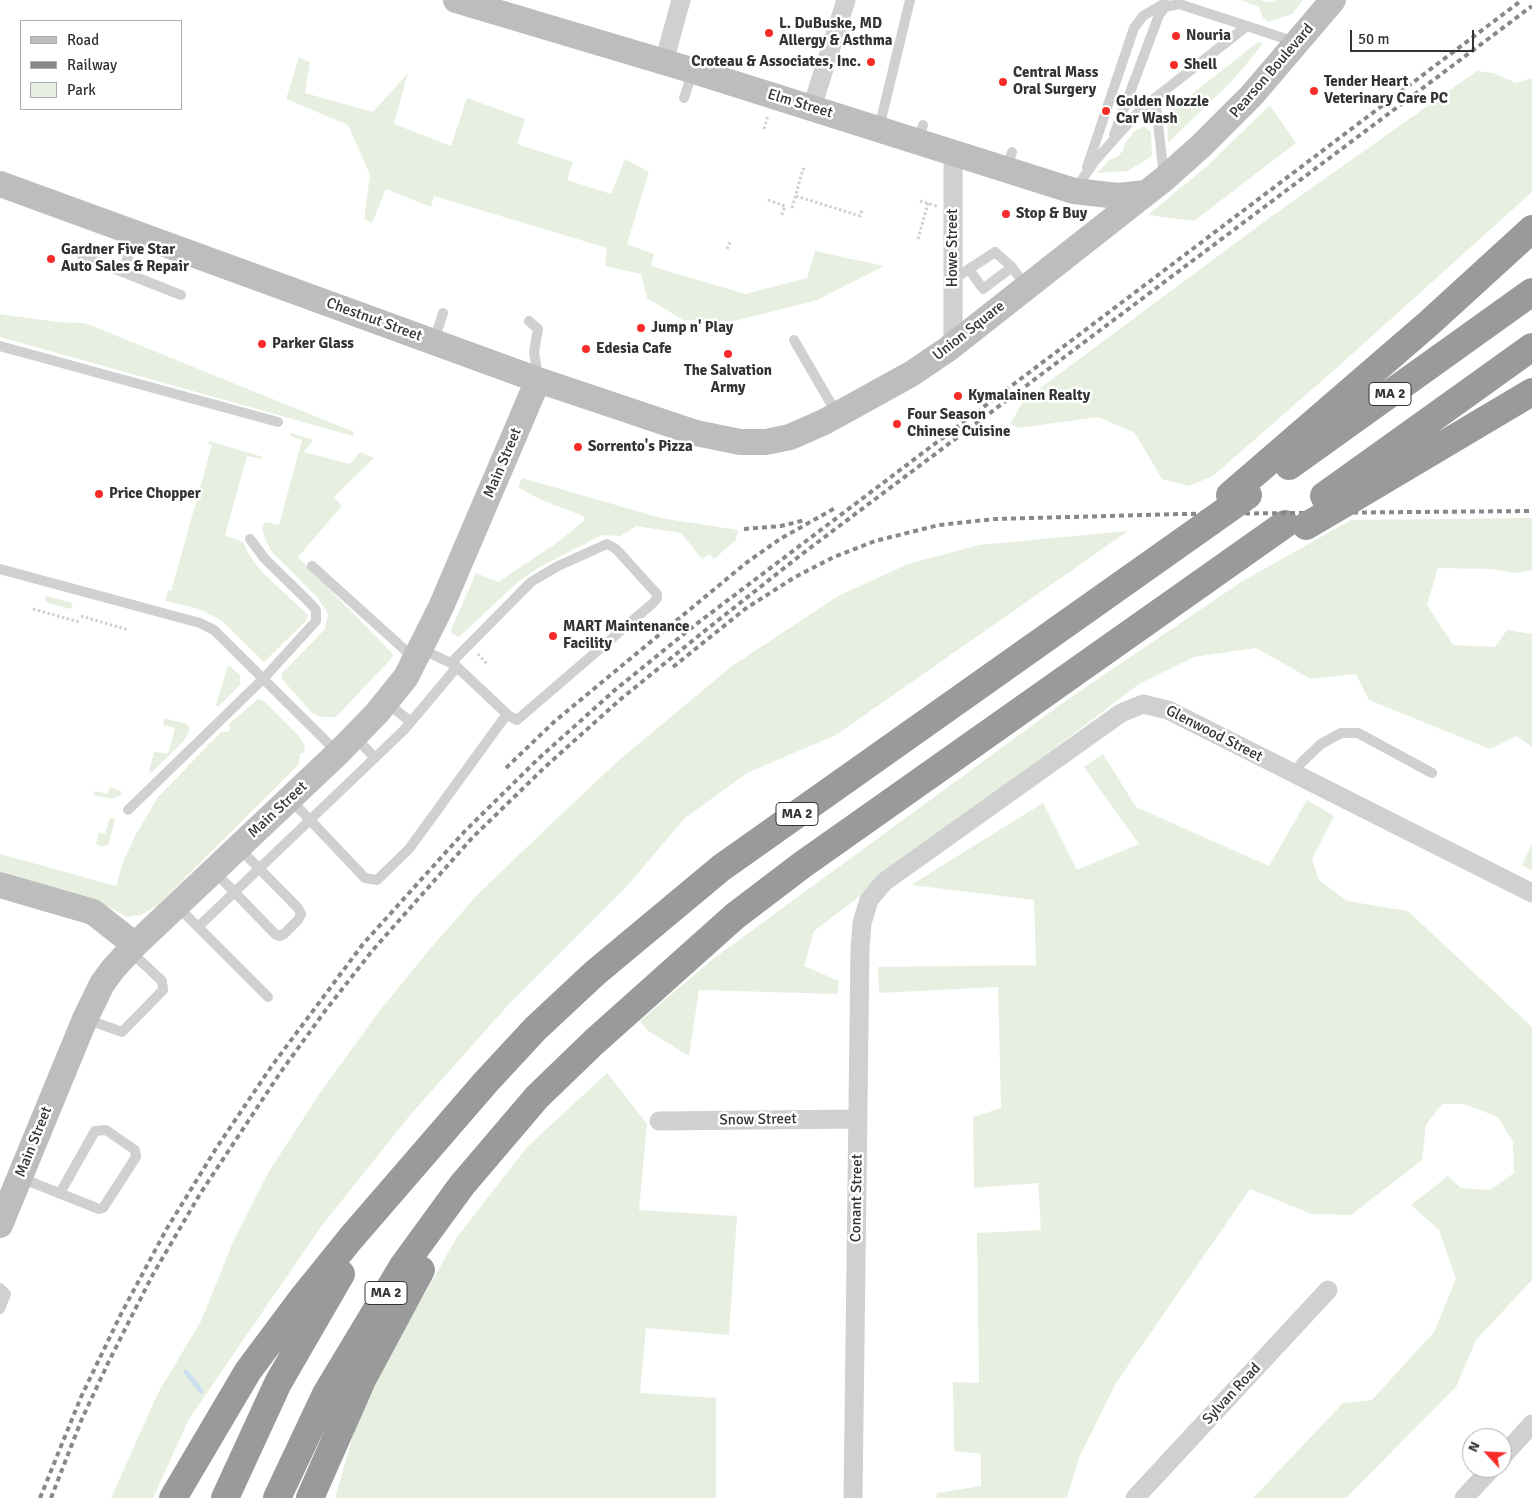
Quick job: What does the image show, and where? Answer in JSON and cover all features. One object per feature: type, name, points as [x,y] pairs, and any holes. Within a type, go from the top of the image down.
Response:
[{"type":"highway","points":[[1239,495],[1532,229]]},
{"type":"highway","name":"MA 2","points":[[225,1498],[253,1434],[305,1334],[362,1242],[425,1154],[485,1083],[535,1029],[595,973],[721,868],[1139,572],[1239,495],[1532,292]]},
{"type":"highway","name":"MA 2","points":[[277,1498],[326,1394],[403,1266],[462,1185],[537,1097],[594,1042],[735,916],[810,860],[1156,616],[1296,525],[1324,496],[1532,347]]},
{"type":"highway","points":[[1296,525],[1352,499],[1532,392]]},
{"type":"highway","points":[[310,1498],[351,1404],[403,1302],[454,1218],[527,1109]]},
{"type":"highway","points":[[173,1498],[248,1371],[351,1238],[425,1154]]},
{"type":"main road","name":"Elm Street","points":[[460,0],[693,70],[878,129],[921,133],[953,153],[1009,161],[1118,196],[1155,186]]},
{"type":"main road","name":"Pearson Boulevard","points":[[1155,186],[1242,106],[1297,43],[1330,1]]},
{"type":"main road","name":"Chestnut Street","points":[[0,184],[538,380],[696,434],[752,443]]},
{"type":"main road","name":"Union Square","points":[[752,443],[790,437],[837,415],[911,374],[954,344],[1019,277],[1155,186]]},
{"type":"main road","name":"Main Street","points":[[0,1225],[85,1019],[102,984],[132,947],[346,745],[386,702],[406,677],[418,654],[538,380]]},
{"type":"main road","points":[[0,885],[93,912],[132,947]]},
{"type":"street","points":[[664,62],[680,0]]},
{"type":"street","points":[[812,107],[846,0]]},
{"type":"street","name":"Howe Street","points":[[953,153],[961,274],[954,344]]},
{"type":"street","name":"Glenwood Street","points":[[869,900],[894,873],[1132,707],[1143,704],[1168,710],[1532,892]]},
{"type":"street","name":"Conant Street","points":[[853,1498],[860,949],[862,923],[869,900]]},
{"type":"street","name":"Snow Street","points":[[658,1121],[858,1119]]},
{"type":"street","name":"Sylvan Road","points":[[1135,1498],[1328,1290]]},
{"type":"street","points":[[1512,1446],[1532,1424]]},
{"type":"street","points":[[1464,1498],[1483,1478]]},
{"type":"lane","points":[[878,129],[910,0]]},
{"type":"lane","points":[[1080,183],[1134,28],[1144,16],[1164,3],[1179,4],[1297,43]]},
{"type":"lane","points":[[1110,143],[1159,15],[1169,4],[1179,4]]},
{"type":"lane","points":[[1080,183],[1110,143],[1132,118],[1247,26]]},
{"type":"lane","points":[[684,98],[693,70]]},
{"type":"lane","points":[[1155,98],[1155,186]]},
{"type":"lane","points":[[122,272],[137,234]]},
{"type":"lane","points":[[995,252],[1019,277],[983,289],[961,274],[995,252]]},
{"type":"lane","points":[[82,256],[181,296]]},
{"type":"lane","points":[[433,342],[444,313]]},
{"type":"lane","points":[[529,321],[538,328],[534,352],[538,380]]},
{"type":"lane","points":[[794,340],[837,415]]},
{"type":"lane","points":[[0,346],[278,422]]},
{"type":"lane","points":[[128,810],[264,678],[313,627],[317,616],[311,604],[265,559],[250,539]]},
{"type":"lane","points":[[198,927],[411,722],[454,665],[532,582],[558,566],[607,544],[613,546],[655,590],[657,598],[517,720],[506,714],[454,665],[418,654],[312,566]]},
{"type":"lane","points":[[0,569],[200,623],[214,630],[264,678],[346,745],[375,758]]},
{"type":"lane","points":[[386,702],[411,722]]},
{"type":"lane","points":[[290,798],[365,878],[377,880],[409,848],[506,714]]},
{"type":"lane","points":[[1293,774],[1302,762],[1321,744],[1341,733],[1358,733],[1432,773]]},
{"type":"lane","points":[[214,871],[275,934],[279,936],[284,934],[300,914],[298,908],[238,847]]},
{"type":"lane","points":[[177,906],[268,997]]},
{"type":"lane","points":[[85,1019],[122,1032],[163,990],[162,981],[132,947]]},
{"type":"lane","points":[[20,1178],[60,1193],[103,1208],[136,1157],[135,1150],[106,1130],[96,1131],[60,1193]]},
{"type":"lane","points":[[0,1288],[6,1294],[0,1309]]},
{"type":"path","points":[[764,129],[770,112]]},
{"type":"path","points":[[792,208],[803,169],[805,170]]},
{"type":"path","points":[[796,196],[860,216],[862,210]]},
{"type":"path","points":[[768,200],[785,206],[781,217]]},
{"type":"path","points":[[920,201],[944,208]]},
{"type":"path","points":[[918,239],[928,203]]},
{"type":"path","points":[[727,249],[730,242]]},
{"type":"path","points":[[33,609],[79,622]]},
{"type":"path","points":[[81,616],[129,630]]},
{"type":"path","points":[[478,653],[487,664]]},
{"type":"green space","points":[[1240,0],[1268,2],[1303,0],[1292,14],[1269,22],[1263,18],[1259,7]]},
{"type":"green space","points":[[1258,42],[1263,44],[1233,80],[1168,143],[1167,118],[1169,112]]},
{"type":"green space","points":[[299,57],[310,62],[305,93],[373,112],[408,73],[394,124],[451,146],[467,98],[525,119],[517,144],[573,162],[567,180],[611,194],[625,159],[649,172],[627,244],[654,254],[651,266],[745,294],[807,278],[815,251],[884,266],[817,300],[735,321],[683,320],[647,298],[641,274],[605,266],[607,248],[434,196],[431,207],[386,189],[372,223],[364,219],[370,175],[348,125],[286,99]]},
{"type":"green space","points":[[1477,71],[1494,73],[1516,83],[1532,78],[1532,192],[1213,476],[1189,486],[1162,479],[1135,433],[1098,417],[1018,428],[1010,424],[1024,400],[1272,216]]},
{"type":"green space","points":[[1270,105],[1296,143],[1194,221],[1148,215],[1206,167]]},
{"type":"green space","points":[[1144,126],[1151,132],[1152,156],[1128,171],[1097,173],[1109,160],[1122,152],[1126,142],[1135,131]]},
{"type":"green space","points":[[0,314],[57,322],[85,323],[354,432],[353,436],[0,337]]},
{"type":"green space","points":[[291,433],[311,439],[312,442],[304,452],[350,464],[360,452],[374,458],[334,497],[342,506],[298,557],[393,654],[391,659],[336,717],[321,717],[312,713],[281,678],[283,672],[325,629],[328,614],[317,597],[272,552],[262,528],[265,522],[279,525],[302,440],[290,436]]},
{"type":"green space","points":[[209,441],[263,457],[261,459],[247,456],[225,535],[243,542],[249,555],[262,572],[308,615],[306,621],[264,662],[221,620],[199,609],[165,601],[168,590],[171,591],[212,445],[209,444]]},
{"type":"green space","points":[[522,478],[661,518],[738,530],[736,540],[714,559],[709,554],[702,559],[681,533],[636,526],[621,536],[602,535],[538,568],[519,581],[459,637],[450,632],[476,573],[498,582],[558,542],[585,520],[583,516],[539,499],[518,487]]},
{"type":"green space","points":[[1532,518],[1532,570],[1516,573],[1490,569],[1438,568],[1427,605],[1453,645],[1495,647],[1507,630],[1532,634],[1532,747],[1517,736],[1490,749],[1369,700],[1356,674],[1311,679],[1256,648],[1194,657],[1139,684],[814,931],[804,966],[839,981],[837,994],[699,990],[689,1056],[648,1031],[640,1021],[713,959],[1064,702],[1241,582],[1351,520]]},
{"type":"green space","points":[[1128,531],[836,735],[747,773],[685,818],[628,885],[510,1003],[411,1114],[320,1228],[189,1419],[153,1498],[111,1498],[158,1393],[201,1321],[233,1242],[268,1173],[318,1096],[377,1014],[429,950],[477,895],[551,824],[618,761],[732,666],[838,596],[908,564],[979,545]]},
{"type":"green space","points":[[46,596],[70,602],[73,606],[70,609],[47,603],[45,600]]},
{"type":"green space","points":[[228,665],[240,675],[240,685],[218,707],[216,705]]},
{"type":"green space","points":[[258,699],[264,701],[298,735],[304,744],[305,753],[301,753],[298,765],[158,905],[141,915],[127,917],[96,900],[0,871],[0,854],[116,886],[123,862],[135,836],[158,797],[221,732],[227,732],[230,729],[229,724]]},
{"type":"green space","points":[[164,718],[187,724],[190,729],[184,741],[151,773],[149,771],[154,752],[168,754],[175,728],[163,725]]},
{"type":"green space","points":[[1103,754],[1136,807],[1269,866],[1307,800],[1334,816],[1312,859],[1319,880],[1347,901],[1408,911],[1532,1027],[1532,1280],[1476,1340],[1456,1387],[1346,1498],[1253,1498],[1343,1403],[1372,1400],[1434,1332],[1456,1279],[1439,1230],[1411,1205],[1448,1176],[1461,1188],[1490,1190],[1514,1173],[1513,1142],[1498,1117],[1464,1104],[1442,1104],[1426,1125],[1422,1160],[1351,1215],[1311,1214],[1250,1189],[1116,1383],[1079,1458],[1067,1498],[936,1498],[937,1493],[981,1486],[981,1454],[954,1451],[953,1382],[979,1383],[977,1233],[1041,1230],[1038,1183],[974,1188],[973,1117],[1001,1108],[998,987],[879,993],[878,967],[1036,965],[1034,900],[911,885],[1043,803],[1077,870],[1139,844],[1084,767]]},
{"type":"green space","points":[[110,787],[121,791],[122,795],[111,799],[93,795],[95,791],[107,794]]},
{"type":"green space","points":[[110,818],[114,818],[115,821],[108,845],[100,847],[96,843],[99,832],[105,834]]},
{"type":"green space","points":[[1532,843],[1532,871],[1522,865]]},
{"type":"green space","points":[[607,1073],[647,1124],[639,1210],[737,1216],[729,1335],[646,1328],[640,1393],[716,1398],[716,1498],[335,1498],[356,1425],[390,1355],[457,1237],[527,1147]]},
{"type":"waterway","points":[[186,1372],[201,1391]]},
{"type":"railway","points":[[40,1498],[81,1397],[121,1314],[166,1230],[217,1147],[271,1067],[363,944],[465,831],[538,759],[615,690],[695,625],[1522,0]]},
{"type":"railway","points":[[51,1498],[81,1421],[109,1361],[152,1276],[200,1194],[280,1073],[325,1011],[372,951],[472,838],[545,767],[622,698],[802,554],[1532,6]]},
{"type":"railway","points":[[506,768],[555,721],[746,563],[780,539],[837,507]]},
{"type":"railway","points":[[673,667],[745,609],[795,577],[834,557],[875,541],[939,525],[995,519],[1181,514],[1532,511]]},
{"type":"railway","points":[[744,529],[781,526],[805,520]]},
{"type":"place","name":"L. DuBuske, MD Allergy & Asthma","points":[[769,33]]},
{"type":"place","name":"Nouria","points":[[1176,36]]},
{"type":"place","name":"Croteau & Associates, Inc.","points":[[871,62]]},
{"type":"place","name":"Shell","points":[[1174,65]]},
{"type":"place","name":"Central Mass Oral Surgery","points":[[1003,82]]},
{"type":"place","name":"Tender Heart Veterinary Care PC","points":[[1314,91]]},
{"type":"place","name":"Golden Nozzle Car Wash","points":[[1106,111]]},
{"type":"place","name":"Stop & Buy","points":[[1006,214]]},
{"type":"place","name":"Gardner Five Star Auto Sales & Repair","points":[[51,259]]},
{"type":"place","name":"Jump n' Play","points":[[641,328]]},
{"type":"place","name":"Parker Glass","points":[[262,344]]},
{"type":"place","name":"Edesia Cafe","points":[[586,349]]},
{"type":"place","name":"The Salvation Army","points":[[728,354]]},
{"type":"place","name":"Kymalainen Realty","points":[[958,396]]},
{"type":"place","name":"Four Season Chinese Cuisine","points":[[897,424]]},
{"type":"place","name":"Sorrento's Pizza","points":[[578,447]]},
{"type":"place","name":"Price Chopper","points":[[99,494]]},
{"type":"place","name":"MART Maintenance Facility","points":[[553,636]]}]
